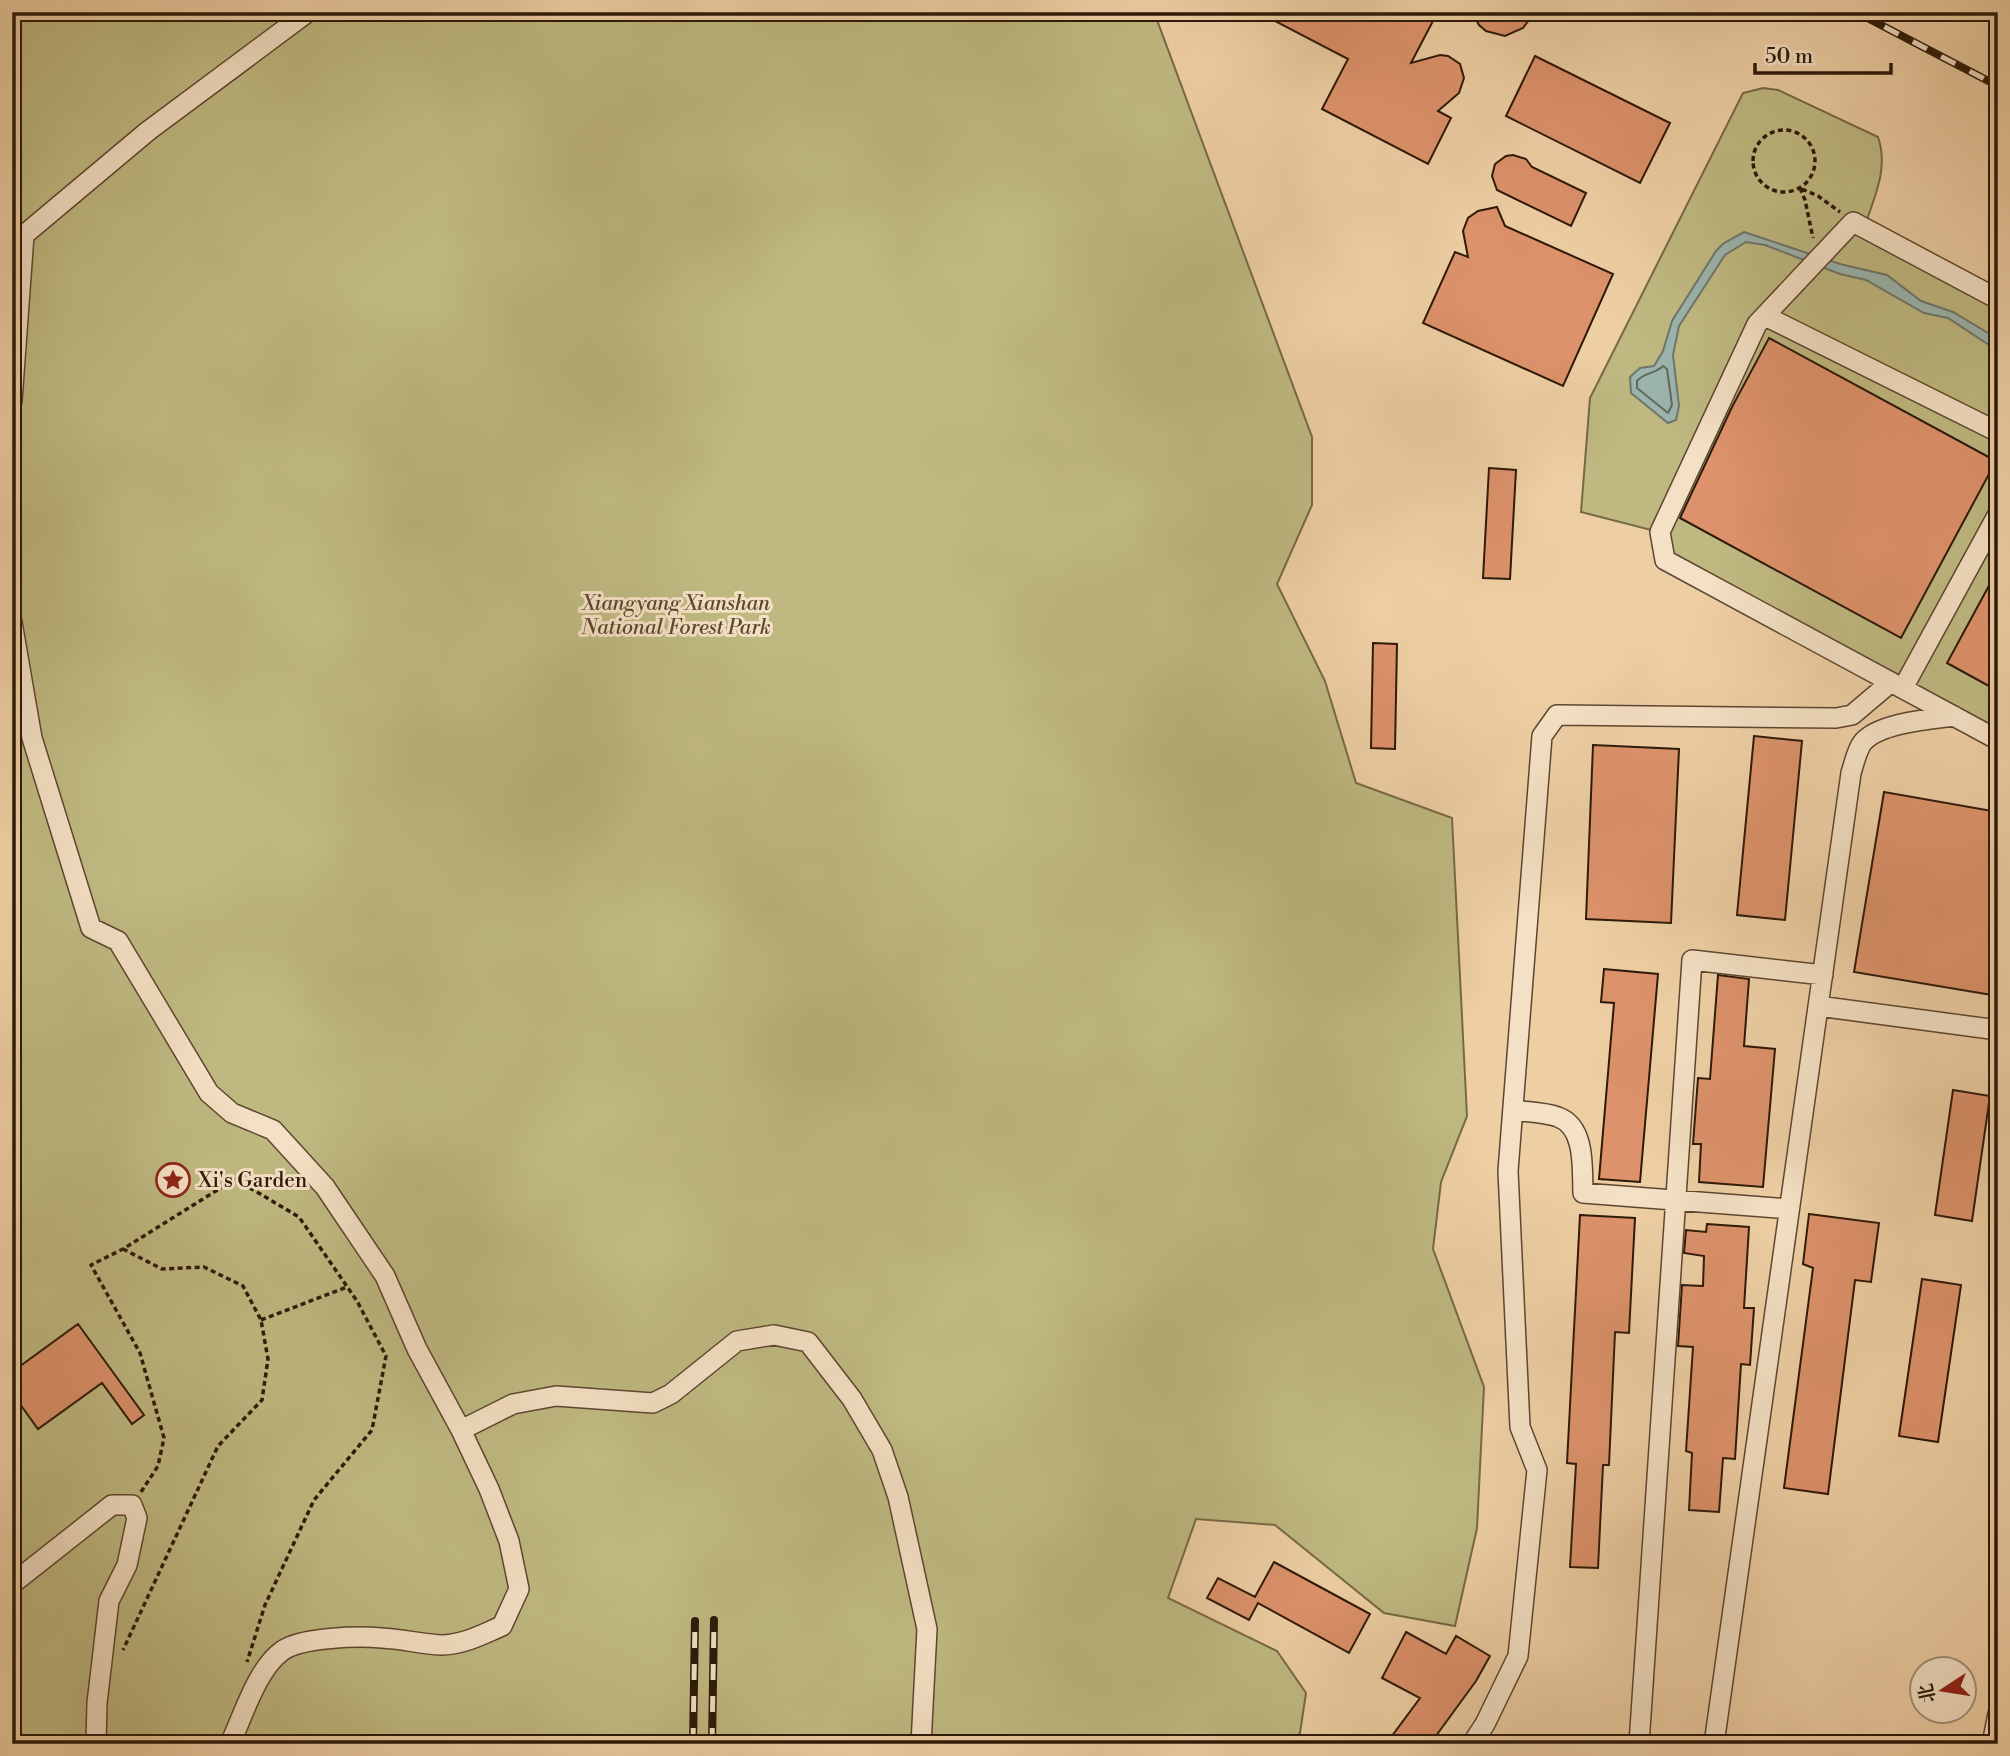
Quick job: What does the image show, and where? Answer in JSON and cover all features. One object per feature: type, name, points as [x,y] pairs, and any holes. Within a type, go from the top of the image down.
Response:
[{"type":"street","points":[[12,401],[24,235],[148,131],[308,12]]},
{"type":"street","points":[[1998,290],[1994,297],[1853,222],[1757,324],[1660,533],[1665,560],[1998,740]]},
{"type":"street","points":[[1765,316],[1998,432]]},
{"type":"street","points":[[1472,1744],[1485,1724],[1518,1656],[1537,1470],[1520,1427],[1508,1171],[1542,736],[1557,715],[1836,718],[1852,715],[1901,688],[1998,514]]},
{"type":"street","points":[[12,622],[32,738],[91,928],[118,941],[209,1093],[232,1113],[273,1130],[325,1187],[385,1276],[417,1349],[489,1489],[509,1541],[519,1589],[502,1626],[467,1641],[443,1645],[382,1638],[334,1638],[283,1650],[265,1669],[230,1744]]},
{"type":"street","points":[[1901,688],[1916,708],[1915,721]]},
{"type":"street","points":[[1852,715],[1869,738]]},
{"type":"street","points":[[1714,1744],[1851,773],[1863,742],[1878,732],[1915,721],[1954,716]]},
{"type":"street","points":[[1639,1744],[1692,960],[1822,975]]},
{"type":"street","points":[[1818,1006],[1998,1030]]},
{"type":"street","points":[[1513,1110],[1560,1117],[1577,1134],[1583,1193],[1789,1209]]},
{"type":"street","points":[[461,1430],[513,1404],[556,1396],[653,1403],[671,1394],[737,1341],[774,1335],[808,1342],[864,1419],[882,1450],[898,1497],[927,1629],[921,1744]]},
{"type":"street","points":[[12,1584],[113,1505],[132,1506],[137,1518],[127,1565],[109,1601],[97,1703],[96,1744]]},
{"type":"street","points":[[1992,1744],[1998,1714]]},
{"type":"path","points":[[1800,188],[1813,173],[1814,152],[1809,143],[1792,131],[1782,130],[1763,138],[1753,156],[1756,176],[1762,184],[1780,193],[1800,188],[1818,196],[1853,222]]},
{"type":"path","points":[[1800,188],[1805,201],[1816,261]]},
{"type":"path","points":[[132,1506],[158,1466],[164,1438],[140,1353],[91,1265],[122,1249],[235,1179],[299,1217],[357,1301],[386,1356],[372,1430],[314,1500],[265,1605],[245,1668]]},
{"type":"path","points":[[121,1654],[218,1446],[262,1400],[268,1359],[261,1320],[243,1286],[204,1267],[162,1269],[122,1249]]},
{"type":"path","points":[[261,1320],[347,1287]]},
{"type":"green space","name":"Xiangyang Xianshan National Forest Park","points":[[12,12],[1154,12],[1312,437],[1312,505],[1277,584],[1325,681],[1356,783],[1452,818],[1467,1116],[1441,1182],[1433,1249],[1484,1387],[1477,1528],[1455,1626],[1384,1613],[1275,1525],[1196,1519],[1168,1598],[1277,1651],[1306,1693],[1300,1733],[1287,1744],[12,1744]]},
{"type":"green space","points":[[1763,88],[1778,90],[1878,137],[1881,172],[1864,228],[1998,299],[1998,740],[1665,560],[1659,532],[1581,512],[1590,398],[1743,93]]},
{"type":"water","points":[[1744,232],[1840,264],[1887,275],[1921,301],[1953,312],[1998,339],[1998,351],[1948,318],[1924,313],[1866,280],[1840,274],[1765,245],[1746,242],[1725,255],[1679,326],[1673,355],[1679,406],[1676,420],[1668,423],[1631,393],[1630,377],[1640,368],[1654,366],[1663,351],[1672,321],[1716,251],[1724,243]]},
{"type":"building","points":[[1258,12],[1416,12],[1433,21],[1411,63],[1440,55],[1448,56],[1460,64],[1464,78],[1459,93],[1438,111],[1451,118],[1428,164],[1322,109],[1348,59]]},
{"type":"building","points":[[1472,12],[1535,12],[1523,28],[1505,36],[1486,31]]},
{"type":"building","points":[[1535,56],[1670,123],[1640,183],[1506,116]]},
{"type":"building","points":[[1506,156],[1526,159],[1532,167],[1586,193],[1571,226],[1497,190],[1492,176],[1495,164]]},
{"type":"building","points":[[1497,207],[1505,226],[1613,274],[1563,386],[1423,323],[1455,252],[1468,257],[1463,231],[1468,218],[1478,211]]},
{"type":"building","points":[[1769,338],[1996,461],[1901,638],[1680,518],[1732,407]]},
{"type":"building","points":[[1489,468],[1516,470],[1510,579],[1483,578]]},
{"type":"building","points":[[1998,569],[1998,691],[1947,663]]},
{"type":"building","points":[[1373,643],[1397,644],[1395,749],[1371,748]]},
{"type":"building","points":[[1754,736],[1802,741],[1785,920],[1737,915]]},
{"type":"building","points":[[1593,745],[1679,749],[1671,923],[1586,919]]},
{"type":"building","points":[[1884,792],[1998,812],[1998,996],[1854,972]]},
{"type":"building","points":[[1604,969],[1658,974],[1640,1182],[1599,1179],[1614,1003],[1601,1002]]},
{"type":"building","points":[[1718,975],[1749,979],[1744,1046],[1775,1049],[1763,1187],[1699,1182],[1701,1144],[1693,1144],[1698,1078],[1710,1079]]},
{"type":"building","points":[[1953,1090],[1990,1096],[1972,1221],[1935,1215]]},
{"type":"building","points":[[1809,1214],[1879,1223],[1871,1282],[1855,1280],[1828,1494],[1784,1488],[1813,1268],[1803,1264]]},
{"type":"building","points":[[1580,1215],[1635,1218],[1629,1333],[1615,1332],[1609,1465],[1603,1465],[1598,1568],[1570,1567],[1576,1464],[1567,1463]]},
{"type":"building","points":[[1707,1224],[1749,1227],[1744,1308],[1754,1308],[1750,1365],[1741,1364],[1735,1459],[1723,1458],[1719,1512],[1689,1510],[1692,1453],[1686,1451],[1693,1347],[1678,1346],[1682,1285],[1703,1286],[1704,1256],[1684,1253],[1686,1230],[1706,1232]]},
{"type":"building","points":[[1922,1279],[1961,1285],[1938,1442],[1899,1436]]},
{"type":"building","points":[[78,1324],[144,1415],[132,1424],[102,1383],[38,1429],[12,1393],[12,1372]]},
{"type":"building","points":[[1274,1562],[1370,1614],[1349,1653],[1258,1603],[1249,1620],[1207,1598],[1218,1578],[1255,1597]]},
{"type":"building","points":[[1406,1632],[1446,1654],[1456,1636],[1490,1656],[1476,1681],[1430,1744],[1386,1744],[1420,1698],[1382,1678]]},
{"type":"railway","points":[[1856,12],[1998,86]]},
{"type":"railway","points":[[712,1744],[714,1620]]},
{"type":"railway","points":[[693,1744],[695,1621]]},
{"type":"place","name":"Xi's Garden","points":[[173,1180]]}]
